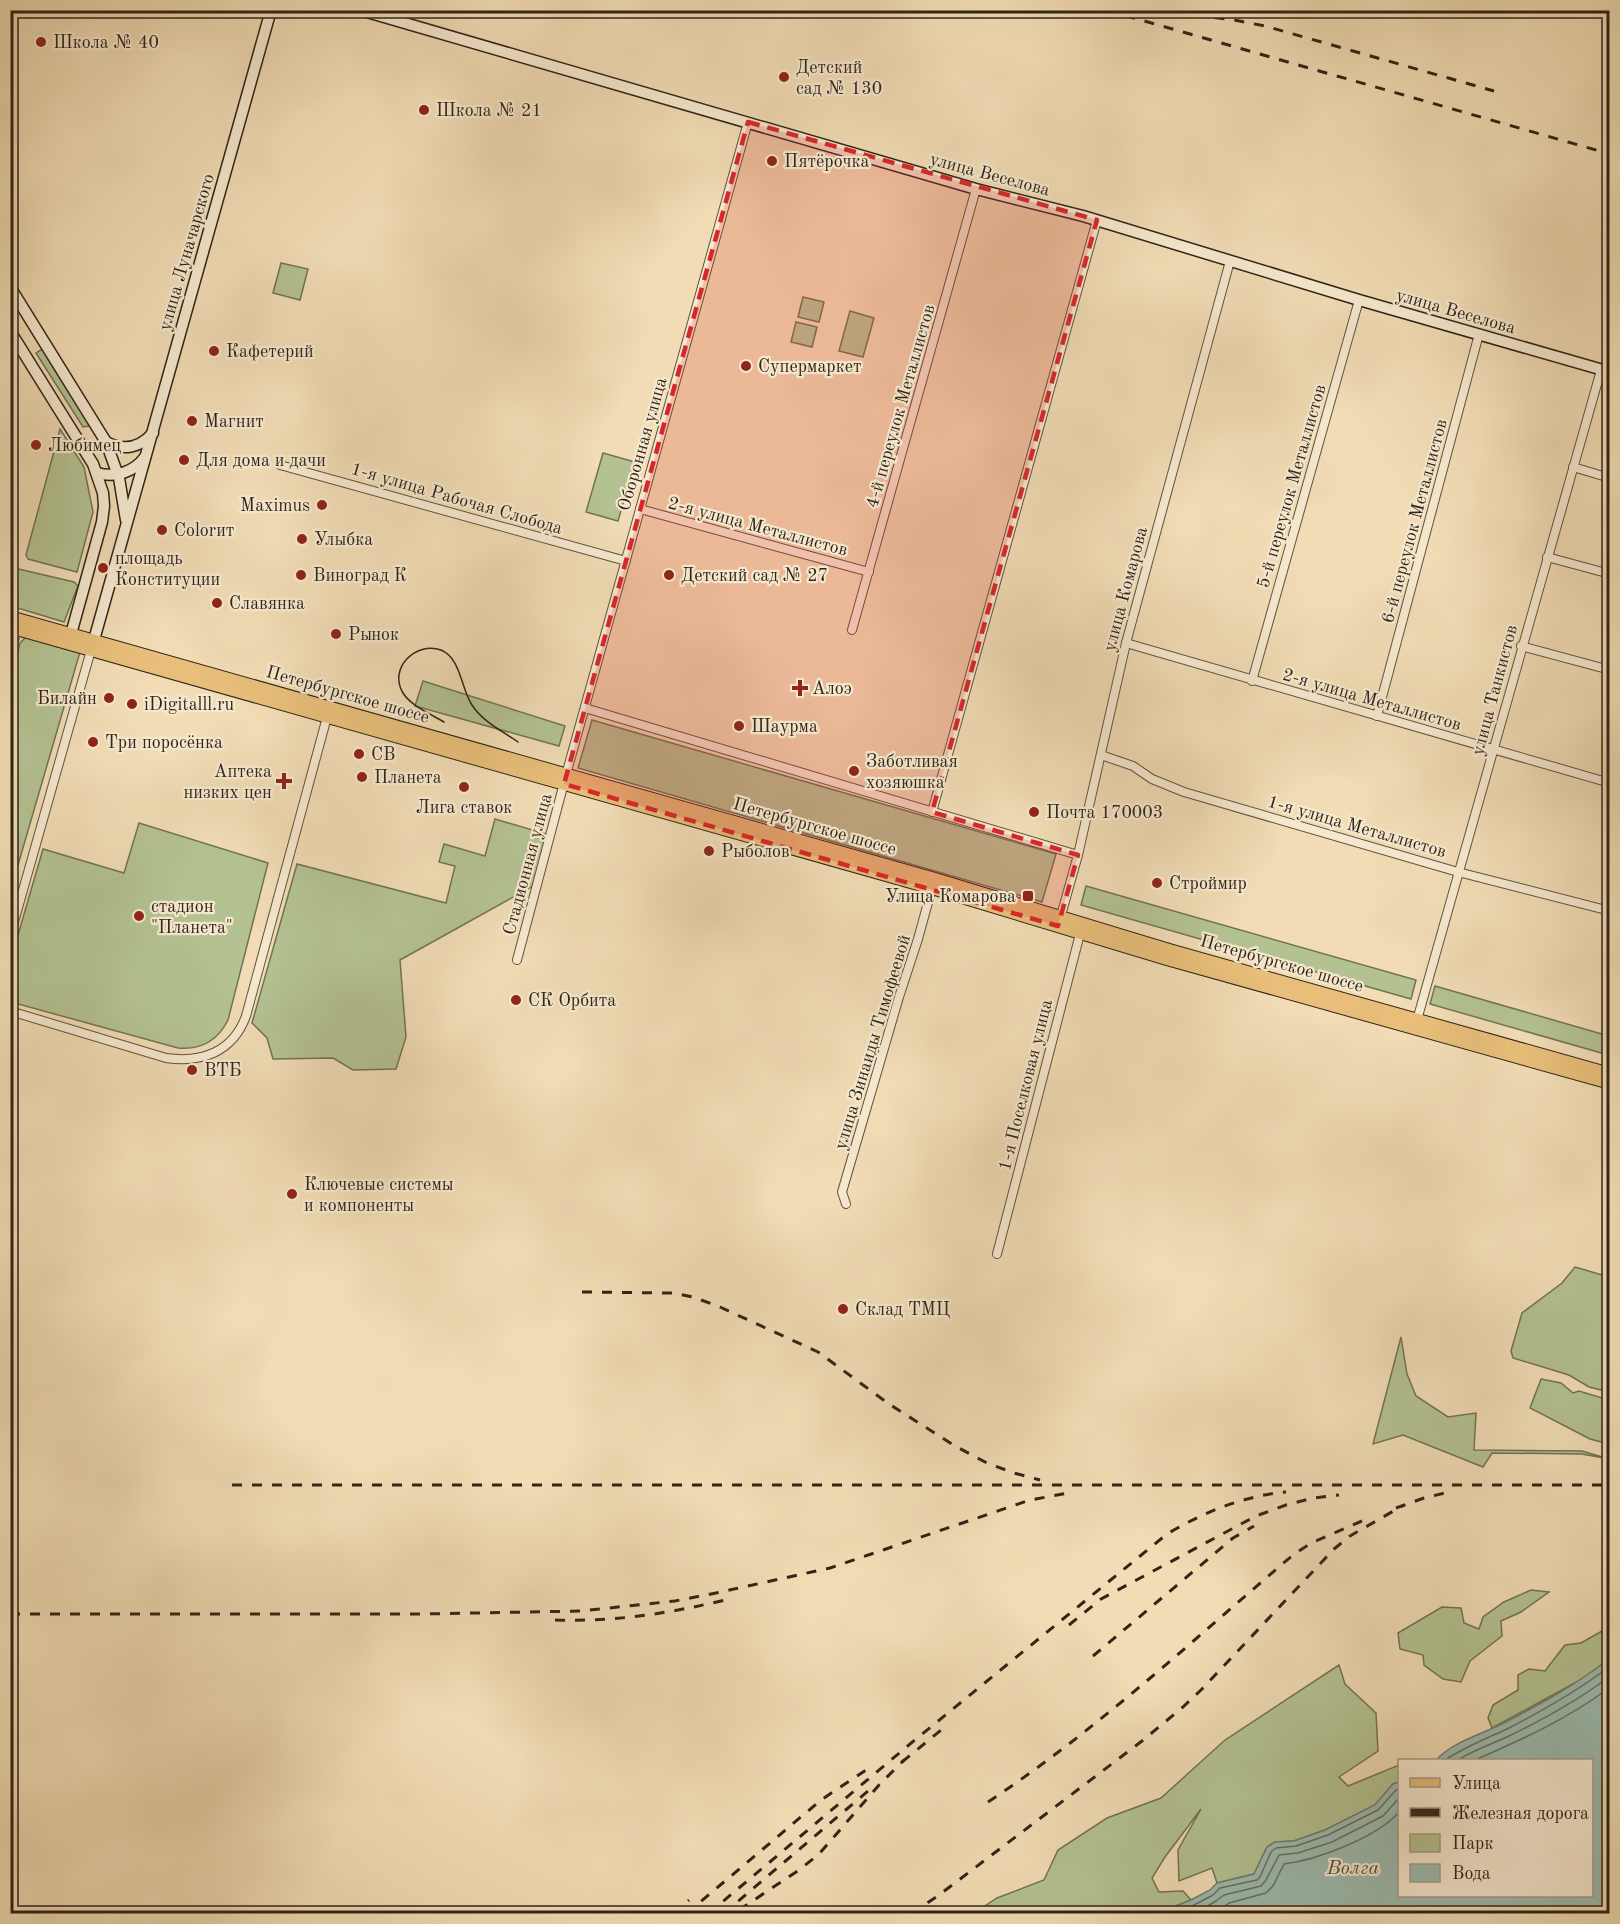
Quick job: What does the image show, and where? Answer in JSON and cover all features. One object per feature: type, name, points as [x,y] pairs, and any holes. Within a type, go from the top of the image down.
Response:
[{"type":"main road","name":"Петербургское шоссе","points":[[15,623],[71,634],[88,645]]},
{"type":"main road","name":"Петербургское шоссе","points":[[15,623],[933,884],[1059,922],[1610,1074]]},
{"type":"main road","name":"Петербургское шоссе","points":[[1081,928],[1190,966],[1610,1083]]},
{"type":"street","name":"улица Луначарского","points":[[88,645],[147,454],[271,10]]},
{"type":"street","name":"улица Веселова","points":[[360,10],[976,189],[1097,220],[1359,300],[1605,371]]},
{"type":"street","name":"Оборонная улица","points":[[565,779],[748,122]]},
{"type":"street","name":"4-й переулок Металлистов","points":[[852,630],[976,189]]},
{"type":"street","points":[[932,812],[1097,220]]},
{"type":"street","name":"улица Комарова","points":[[1059,922],[1078,855],[1126,643],[1230,261]]},
{"type":"street","points":[[10,287],[106,442],[118,475],[126,526]]},
{"type":"street","name":"5-й переулок Металлистов","points":[[1252,681],[1359,300]]},
{"type":"street","points":[[10,331],[87,452],[97,473],[104,498],[103,517],[71,634]]},
{"type":"street","name":"6-й переулок Металлистов","points":[[1377,716],[1479,334]]},
{"type":"street","name":"улица Танкистов","points":[[1417,1020],[1521,646],[1573,467],[1605,371]]},
{"type":"street","points":[[106,442],[118,447],[135,446],[147,440],[153,433]]},
{"type":"street","points":[[97,473],[118,475],[134,468],[147,454]]},
{"type":"street","name":"1-я улица Рабочая Слобода","points":[[280,465],[626,561]]},
{"type":"street","points":[[1573,467],[1610,478]]},
{"type":"street","name":"2-я улица Металлистов","points":[[640,510],[869,572]]},
{"type":"street","points":[[1547,557],[1610,574]]},
{"type":"street","points":[[10,652],[15,623]]},
{"type":"street","name":"2-я улица Металлистов","points":[[1126,643],[1610,783]]},
{"type":"street","points":[[10,936],[88,645]]},
{"type":"street","points":[[1521,646],[1610,670]]},
{"type":"street","points":[[585,708],[1078,855]]},
{"type":"street","points":[[10,1011],[173,1059],[203,1056],[217,1051],[232,1041],[246,1016],[329,712]]},
{"type":"street","name":"1-я улица Металлистов","points":[[1101,755],[1133,765],[1152,778],[1184,792],[1458,872],[1610,911]]},
{"type":"street","name":"Стадионная улица","points":[[517,960],[565,779]]},
{"type":"street","name":"улица Зинаиды Тимофеевой","points":[[846,1204],[842,1192],[922,928],[933,884]]},
{"type":"street","name":"1-я Поселковая улица","points":[[997,1254],[1081,928]]},
{"type":"highlighted area","points":[[748,122],[1097,220],[932,812],[1078,855],[1058,926],[564,784]]},
{"type":"green space","points":[[281,263],[308,269],[300,300],[273,293]]},
{"type":"green space","points":[[803,297],[824,302],[819,322],[798,317]]},
{"type":"green space","points":[[850,311],[874,318],[863,357],[839,351]]},
{"type":"green space","points":[[796,322],[817,327],[812,347],[791,342]]},
{"type":"green space","points":[[44,348],[90,426],[83,427],[36,353]]},
{"type":"green space","points":[[60,429],[84,467],[93,512],[77,572],[28,559],[26,555]]},
{"type":"green space","points":[[603,453],[635,462],[618,521],[586,512]]},
{"type":"green space","points":[[10,567],[74,582],[78,586],[64,622],[11,606]]},
{"type":"green space","points":[[31,636],[80,652],[11,889],[11,677],[20,643]]},
{"type":"green space","points":[[423,681],[565,726],[559,746],[415,706]]},
{"type":"green space","points":[[592,720],[1056,854],[1042,902],[578,768]]},
{"type":"green space","points":[[495,819],[546,834],[535,885],[400,960],[406,1037],[396,1069],[353,1070],[333,1058],[273,1059],[267,1038],[252,1023],[297,864],[446,903],[455,866],[439,862],[444,844],[485,856]]},
{"type":"green space","name":"стадион \"Планета\"","points":[[139,823],[268,863],[228,1020],[214,1038],[194,1047],[178,1048],[11,1002],[11,959],[43,849],[124,873]]},
{"type":"green space","points":[[1086,886],[1416,980],[1411,999],[1081,905]]},
{"type":"green space","points":[[1435,986],[1609,1036],[1605,1054],[1430,1004]]},
{"type":"green space","points":[[1575,1267],[1609,1277],[1609,1392],[1589,1387],[1569,1375],[1513,1358],[1511,1351],[1522,1313],[1562,1283]]},
{"type":"green space","points":[[1401,1337],[1407,1374],[1416,1396],[1448,1417],[1476,1413],[1474,1450],[1582,1451],[1609,1459],[1582,1454],[1492,1453],[1483,1467],[1403,1435],[1373,1444]]},
{"type":"green space","points":[[1541,1379],[1561,1383],[1573,1393],[1579,1391],[1609,1400],[1609,1444],[1590,1439],[1530,1408]]},
{"type":"green space","points":[[1531,1590],[1549,1592],[1521,1612],[1501,1621],[1502,1636],[1470,1661],[1461,1682],[1443,1679],[1424,1665],[1423,1655],[1400,1649],[1398,1633],[1442,1607],[1461,1608],[1464,1623],[1479,1629],[1483,1617],[1504,1602]]},
{"type":"green space","points":[[1609,1627],[1609,1659],[1584,1678],[1492,1728],[1488,1718],[1493,1705],[1518,1690],[1518,1675],[1529,1669],[1545,1671],[1565,1645],[1581,1643]]},
{"type":"green space","points":[[1339,1665],[1345,1684],[1376,1713],[1378,1751],[1339,1777],[1348,1786],[1398,1765],[1398,1782],[1393,1784],[1375,1805],[1325,1830],[1294,1841],[1275,1842],[1267,1847],[1254,1874],[1217,1883],[1212,1868],[1179,1881],[1178,1850],[1201,1809],[1152,1878],[1159,1892],[1183,1891],[1191,1900],[1161,1913],[973,1914],[997,1898],[1044,1880],[1058,1850],[1107,1818],[1161,1798],[1225,1740]]},
{"type":"water","name":"Волга","points":[[1609,1659],[1609,1913],[1161,1913],[1210,1890],[1217,1883],[1254,1874],[1267,1847],[1275,1842],[1294,1841],[1325,1830],[1375,1805],[1393,1784],[1398,1782],[1398,1897],[1593,1897],[1593,1759],[1437,1759],[1451,1748],[1506,1722],[1584,1677]]},
{"type":"tram line","points":[[444,722],[411,702],[399,684],[402,666],[414,653],[422,649],[432,648],[448,654],[457,667],[468,698],[476,711],[518,742]]},
{"type":"railway","points":[[1106,10],[1610,154]]},
{"type":"railway","points":[[1155,10],[1265,26],[1494,91]]},
{"type":"railway","points":[[582,1292],[673,1293],[693,1297],[720,1307],[818,1352],[889,1404],[955,1446],[987,1463],[1040,1480]]},
{"type":"railway","points":[[232,1485],[1610,1485]]},
{"type":"railway","points":[[1396,1508],[1453,1491]]},
{"type":"railway","points":[[10,1614],[421,1614],[581,1611],[675,1601],[830,1568],[1030,1500],[1074,1492]]},
{"type":"railway","points":[[708,1914],[910,1744],[1167,1534],[1224,1506],[1254,1497],[1286,1492]]},
{"type":"railway","points":[[1069,1625],[1101,1599],[1256,1516],[1313,1498],[1339,1495]]},
{"type":"railway","points":[[911,1914],[1142,1741],[1183,1707],[1334,1549],[1350,1536],[1404,1505]]},
{"type":"railway","points":[[988,1802],[1068,1745],[1293,1555],[1311,1543],[1362,1521]]},
{"type":"railway","points":[[1093,1656],[1233,1538],[1254,1526]]},
{"type":"railway","points":[[555,1620],[600,1620],[643,1616],[730,1599]]},
{"type":"railway","points":[[902,1762],[946,1726]]},
{"type":"railway","points":[[739,1910],[819,1854],[904,1760]]},
{"type":"railway","points":[[686,1914],[821,1800],[872,1766]]},
{"type":"railway","points":[[723,1914],[868,1791]]},
{"type":"railway","points":[[673,1914],[689,1900]]},
{"type":"place","name":"Школа № 40","points":[[41,42]]},
{"type":"place","name":"Детский сад № 130","points":[[784,77]]},
{"type":"place","name":"Школа № 21","points":[[424,110]]},
{"type":"place","name":"Пятёрочка","points":[[772,161]]},
{"type":"place","name":"Кафетерий","points":[[214,351]]},
{"type":"place","name":"Супермаркет","points":[[746,366]]},
{"type":"place","name":"Магнит","points":[[192,421]]},
{"type":"place","name":"Любимец","points":[[36,445]]},
{"type":"place","name":"Для дома и дачи","points":[[184,460]]},
{"type":"place","name":"Maximus","points":[[322,505]]},
{"type":"place","name":"Colorит","points":[[162,530]]},
{"type":"place","name":"Улыбка","points":[[302,539]]},
{"type":"place","name":"площадь Конституции","points":[[103,568]]},
{"type":"place","name":"Виноград К","points":[[301,575]]},
{"type":"place","name":"Детский сад № 27","points":[[669,575]]},
{"type":"place","name":"Славянка","points":[[217,603]]},
{"type":"place","name":"Рынок","points":[[336,634]]},
{"type":"place","name":"Алоэ","points":[[800,688]]},
{"type":"place","name":"Билайн","points":[[109,698]]},
{"type":"place","name":"iDigitalll.ru","points":[[132,704]]},
{"type":"place","name":"Шаурма","points":[[739,726]]},
{"type":"place","name":"Три поросёнка","points":[[93,742]]},
{"type":"place","name":"СВ","points":[[359,754]]},
{"type":"place","name":"Заботливая хозяюшка","points":[[854,771]]},
{"type":"place","name":"Планета","points":[[362,777]]},
{"type":"place","name":"Аптека низких цен","points":[[284,781]]},
{"type":"place","name":"Лига ставок","points":[[464,787]]},
{"type":"place","name":"Почта 170003","points":[[1034,812]]},
{"type":"place","name":"Рыболов","points":[[709,851]]},
{"type":"place","name":"Строймир","points":[[1157,883]]},
{"type":"place","name":"Улица Комарова","points":[[1028,896]]},
{"type":"place","name":"стадион \"Планета\"","points":[[139,916]]},
{"type":"place","name":"СК Орбита","points":[[516,1000]]},
{"type":"place","name":"ВТБ","points":[[192,1070]]},
{"type":"place","name":"Ключевые системы и компоненты","points":[[292,1194]]},
{"type":"place","name":"Склад ТМЦ","points":[[843,1309]]}]
